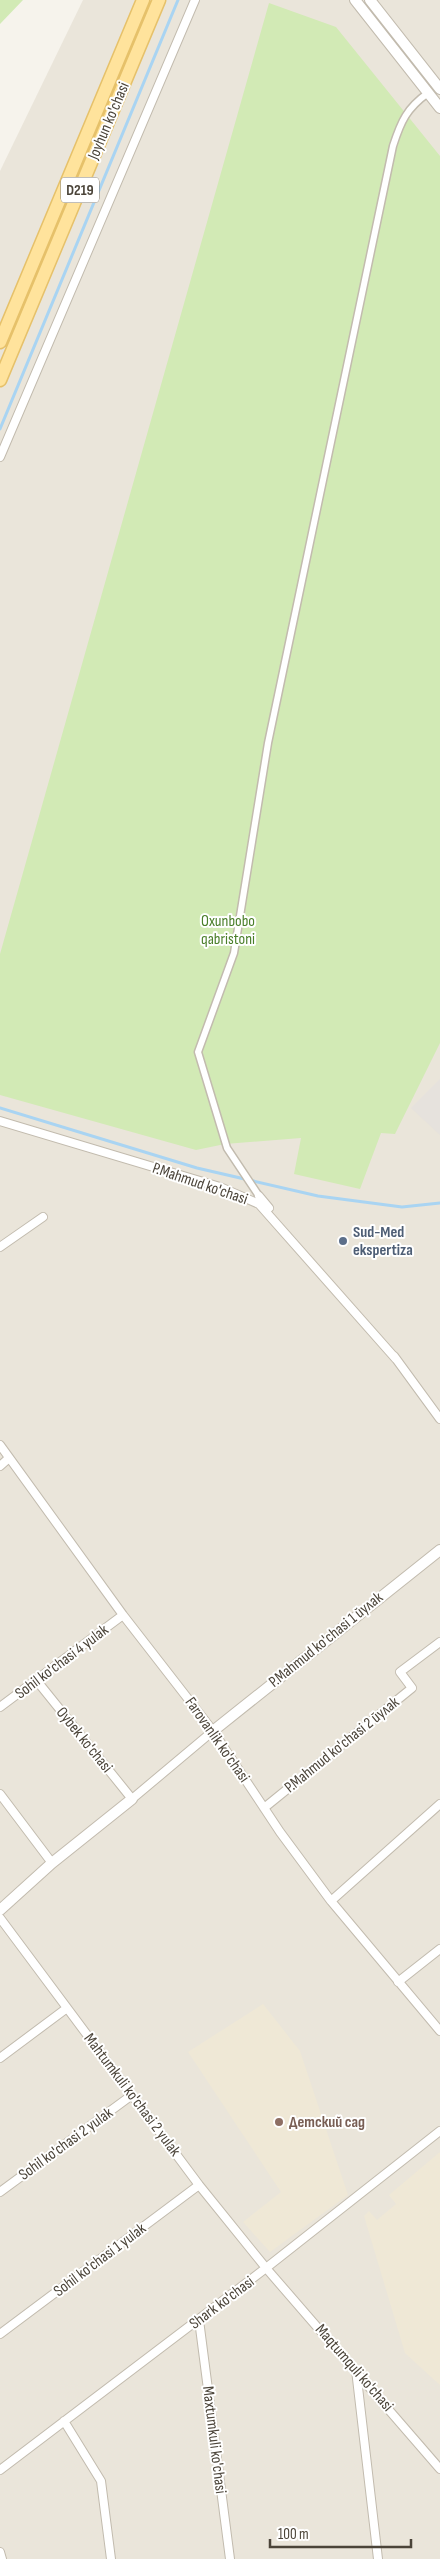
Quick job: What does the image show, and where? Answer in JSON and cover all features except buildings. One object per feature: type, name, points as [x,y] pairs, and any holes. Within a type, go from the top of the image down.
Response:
[{"type":"main road","name":"Joyhun ko'chasi","points":[[0,342],[143,0]]},
{"type":"main road","name":"Joyhun ko'chasi","points":[[0,380],[159,0]]},
{"type":"street","points":[[0,457],[195,0]]},
{"type":"street","points":[[355,0],[440,108]]},
{"type":"street","points":[[370,0],[440,89]]},
{"type":"street","points":[[259,1196],[227,1148],[198,1052],[234,952],[268,744],[393,146],[401,120],[417,101],[428,93]]},
{"type":"street","name":"P.Mahmud ko'chasi","points":[[0,1121],[220,1187],[259,1204],[396,1359]]},
{"type":"street","name":"P.Mahmud ko'chasi","points":[[259,1196],[396,1359],[440,1419]]},
{"type":"street","points":[[0,1247],[43,1217]]},
{"type":"street","name":"Farovanlik ko'chasi","points":[[0,1445],[123,1615],[213,1731],[264,1808],[331,1901],[440,2031]]},
{"type":"street","points":[[0,1466],[9,1458]]},
{"type":"street","name":"P.Mahmud ko'chasi 1 йулак","points":[[213,1731],[440,1550]]},
{"type":"street","name":"Sohil ko'chasi 4 yulak","points":[[0,1708],[123,1615]]},
{"type":"street","name":"P.Mahmud ko'chasi 2 йулак","points":[[264,1808],[412,1688],[400,1672],[440,1642]]},
{"type":"street","name":"Oybek ko'chasi","points":[[37,1681],[132,1800]]},
{"type":"street","points":[[0,1910],[52,1863],[132,1800],[213,1731]]},
{"type":"street","points":[[0,1794],[52,1863]]},
{"type":"street","points":[[331,1901],[440,1804]]},
{"type":"street","name":"Mahtumkuli ko'chasi 2 yulak","points":[[0,1918],[200,2186],[266,2268]]},
{"type":"street","points":[[398,1982],[440,1949]]},
{"type":"street","points":[[0,2058],[67,2008]]},
{"type":"street","name":"Sohil ko'chasi 2 yulak","points":[[0,2192],[132,2095]]},
{"type":"street","name":"Shark ko'chasi","points":[[0,2470],[199,2320],[440,2131]]},
{"type":"street","name":"Sohil ko'chasi 1 yulak","points":[[0,2334],[200,2186]]},
{"type":"street","name":"Maqtumquli ko'chasi","points":[[266,2268],[440,2469]]},
{"type":"street","name":"Mаxtumkuli ko'chasi","points":[[199,2320],[230,2559]]},
{"type":"street","points":[[356,2370],[378,2559]]},
{"type":"street","points":[[64,2421],[101,2481],[111,2559]]},
{"type":"street","points":[[0,2552],[2,2559]]},
{"type":"shaded area","points":[[83,0],[440,0],[440,2559],[0,2559],[0,171]]},
{"type":"shaded area","points":[[440,1079],[440,1135],[411,1108]]},
{"type":"shaded area","name":"Детский сад","points":[[263,2004],[300,2051],[348,2195],[270,2252],[243,2222],[281,2192],[188,2052]]},
{"type":"shaded area","points":[[440,2152],[440,2385],[405,2353],[364,2216],[369,2211],[377,2220],[396,2204],[389,2195]]},
{"type":"green space","points":[[0,0],[23,0],[0,24]]},
{"type":"green space","name":"Oxunbobo qabristoni","points":[[269,3],[336,27],[440,156],[440,1043],[395,1134],[381,1133],[360,1189],[294,1174],[301,1138],[225,1144],[196,1150],[0,1095],[0,954]]},
{"type":"waterway","points":[[0,429],[178,0]]},
{"type":"waterway","points":[[0,1108],[197,1168],[318,1196],[402,1207],[440,1203]]},
{"type":"place","name":"Sud-Med ekspertiza","points":[[343,1241]]},
{"type":"place","name":"Детский сад","points":[[279,2122]]}]
